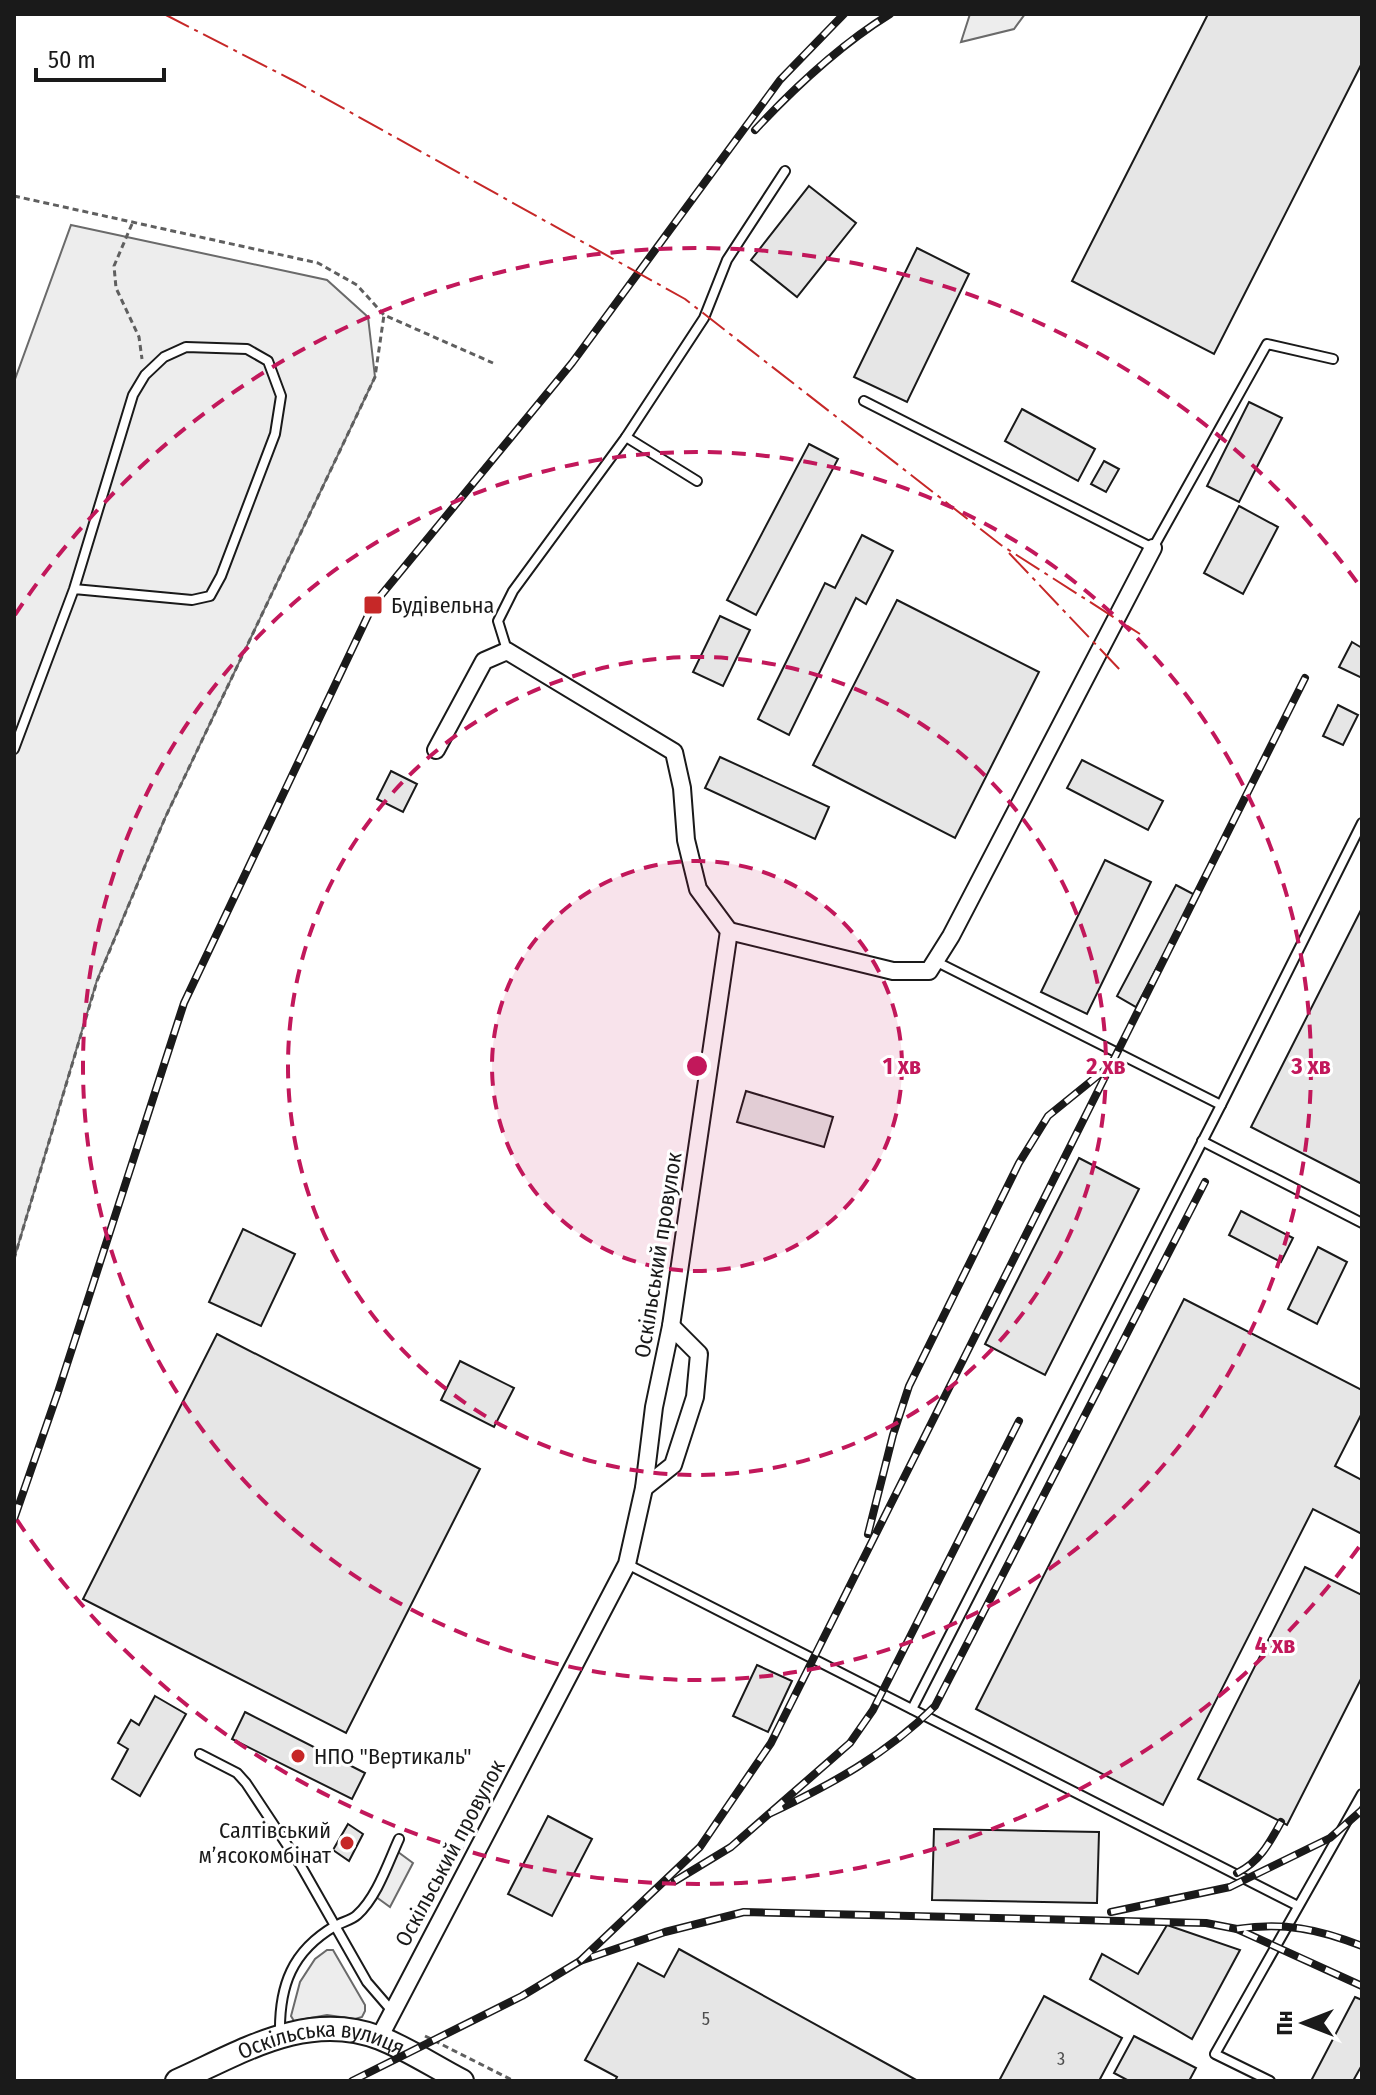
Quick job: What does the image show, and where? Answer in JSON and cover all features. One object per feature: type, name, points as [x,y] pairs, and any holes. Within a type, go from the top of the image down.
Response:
[{"type":"main road","name":"Оскільська вулиця","points":[[177,2081],[280,2035],[328,2027],[379,2038],[462,2081]]},
{"type":"street","points":[[436,750],[484,661],[507,651],[674,752],[682,788],[686,840],[698,889],[729,931],[893,971],[929,971],[951,936],[1153,548]]},
{"type":"street","name":"Оскільський провулок","points":[[379,2038],[627,1564],[644,1488],[654,1407],[671,1326],[729,931]]},
{"type":"street","points":[[644,1488],[673,1465],[695,1397],[699,1354],[671,1326]]},
{"type":"lane","points":[[507,651],[498,621],[513,591],[626,437],[704,318],[727,260],[785,171]]},
{"type":"lane","points":[[864,401],[1153,548],[1267,344],[1333,359]]},
{"type":"lane","points":[[14,749],[74,589],[133,395],[145,375],[164,357],[186,347],[247,349],[268,361],[281,396],[275,434],[221,576],[210,596],[192,600],[74,589]]},
{"type":"lane","points":[[626,437],[697,481]]},
{"type":"lane","points":[[912,1709],[1362,823]]},
{"type":"lane","points":[[935,961],[1221,1105]]},
{"type":"lane","points":[[1202,1141],[1362,1223]]},
{"type":"lane","points":[[627,1564],[1298,1906]]},
{"type":"lane","points":[[200,1754],[237,1773],[246,1783],[301,1866],[367,1982],[392,2011]]},
{"type":"lane","points":[[1270,2081],[1215,2054],[1362,1794]]},
{"type":"lane","points":[[280,2035],[279,2011],[288,1977],[301,1951],[335,1926],[356,1916],[372,1894],[399,1839]]},
{"type":"path","points":[[14,196],[318,263],[357,285],[384,315],[493,363]]},
{"type":"path","points":[[133,223],[114,266],[116,288],[139,337],[145,375]]},
{"type":"path","points":[[14,1259],[97,981],[165,818],[375,377],[384,315]]},
{"type":"path","points":[[425,2036],[514,2081]]},
{"type":"shaded area","points":[[970,14],[1025,14],[1014,29],[961,42]]},
{"type":"shaded area","points":[[71,225],[327,280],[368,317],[375,377],[165,818],[97,980],[14,1259],[14,382]]},
{"type":"shaded area","points":[[394,1849],[413,1863],[390,1907],[372,1894]]},
{"type":"shaded area","points":[[327,1950],[333,1950],[365,2005],[365,2011],[362,2017],[355,2019],[327,2015],[294,2021],[291,2016],[300,1982],[315,1959]]},
{"type":"building","points":[[1208,14],[1362,14],[1362,63],[1214,354],[1072,281]]},
{"type":"building","points":[[809,186],[856,223],[797,297],[751,260]]},
{"type":"building","points":[[917,248],[969,274],[907,402],[854,377]]},
{"type":"building","points":[[1249,402],[1282,418],[1239,502],[1207,486]]},
{"type":"building","points":[[1022,409],[1095,449],[1078,481],[1005,441]]},
{"type":"building","points":[[809,444],[838,459],[756,615],[727,600]]},
{"type":"building","points":[[1104,461],[1119,469],[1106,492],[1091,484]]},
{"type":"building","points":[[1239,506],[1278,527],[1243,594],[1204,573]]},
{"type":"building","points":[[862,535],[893,551],[866,604],[856,598],[789,735],[758,719],[825,583],[835,588]]},
{"type":"building","points":[[897,600],[1039,672],[955,838],[813,765]]},
{"type":"building","points":[[720,616],[750,630],[723,686],[693,672]]},
{"type":"building","points":[[1352,642],[1362,648],[1362,678],[1339,667]]},
{"type":"building","points":[[1338,705],[1358,715],[1343,745],[1323,736]]},
{"type":"building","points":[[720,757],[829,807],[815,839],[705,788]]},
{"type":"building","points":[[1082,760],[1163,801],[1148,830],[1067,788]]},
{"type":"building","points":[[391,771],[417,784],[403,812],[377,799]]},
{"type":"building","points":[[1105,860],[1151,882],[1087,1014],[1041,992]]},
{"type":"building","points":[[1176,885],[1195,895],[1136,1007],[1117,996]]},
{"type":"building","points":[[1362,908],[1362,1184],[1251,1127]]},
{"type":"building","points":[[746,1091],[833,1117],[824,1147],[737,1122]]},
{"type":"building","points":[[1079,1158],[1139,1189],[1045,1375],[985,1344]]},
{"type":"building","points":[[1241,1211],[1293,1238],[1281,1262],[1229,1235]]},
{"type":"building","points":[[243,1229],[295,1254],[261,1326],[209,1302]]},
{"type":"building","points":[[1318,1247],[1347,1262],[1317,1324],[1288,1309]]},
{"type":"building","points":[[1184,1299],[1362,1390],[1362,1413],[1335,1466],[1362,1480],[1362,1534],[1313,1509],[1163,1805],[976,1709]]},
{"type":"building","points":[[217,1334],[480,1469],[346,1733],[83,1599]]},
{"type":"building","points":[[460,1361],[514,1388],[494,1427],[441,1400]]},
{"type":"building","points":[[1305,1567],[1362,1595],[1362,1677],[1287,1825],[1198,1779]]},
{"type":"building","points":[[757,1665],[792,1681],[768,1732],[733,1716]]},
{"type":"building","points":[[155,1696],[186,1714],[140,1796],[112,1779],[128,1749],[118,1743],[131,1720],[139,1725]]},
{"type":"building","name":"НПО \"Вертикаль\"","points":[[245,1712],[365,1773],[352,1799],[232,1739]]},
{"type":"building","points":[[548,1816],[592,1839],[552,1916],[508,1894]]},
{"type":"building","points":[[348,1824],[363,1834],[349,1861],[333,1850]]},
{"type":"building","points":[[934,1829],[1099,1832],[1097,1903],[932,1900]]},
{"type":"building","points":[[1167,1925],[1240,1950],[1192,2039],[1090,1979],[1102,1954],[1138,1974]]},
{"type":"building","points":[[679,1949],[918,2081],[615,2081],[617,2077],[585,2060],[638,1963],[664,1977]]},
{"type":"building","points":[[1044,1996],[1122,2038],[1099,2081],[999,2081]]},
{"type":"building","points":[[1355,1997],[1362,2000],[1362,2065],[1353,2081],[1311,2081]]},
{"type":"building","points":[[1134,2036],[1196,2068],[1189,2081],[1129,2081],[1114,2073]]},
{"type":"railway","points":[[14,1519],[184,1003],[373,605],[572,363],[780,80],[844,14]]},
{"type":"railway","points":[[755,130],[819,68],[853,39],[890,14]]},
{"type":"railway","points":[[580,1961],[700,1847],[771,1743],[1305,678]]},
{"type":"railway","points":[[868,1534],[909,1386],[1019,1163],[1048,1116],[1106,1069]]},
{"type":"railway","points":[[769,1814],[856,1768],[897,1739],[935,1706],[1205,1182]]},
{"type":"railway","points":[[675,1881],[731,1847],[850,1743],[873,1710],[1019,1421]]},
{"type":"railway","points":[[1111,1912],[1230,1887],[1330,1838],[1362,1810]]},
{"type":"railway","points":[[1237,1873],[1258,1857],[1281,1822]]},
{"type":"railway","points":[[352,2081],[522,1996],[580,1961],[665,1932],[744,1912],[1206,1923],[1237,1929],[1362,1986]]},
{"type":"railway","points":[[1237,1929],[1270,1926],[1301,1928],[1362,1946]]},
{"type":"power","points":[[164,14],[298,83],[685,299],[1001,545],[1140,634]]},
{"type":"power","points":[[1009,553],[1121,671]]},
{"type":"place","name":"Будівельна","points":[[373,605]]},
{"type":"place","name":"НПО \"Вертикаль\"","points":[[298,1756]]},
{"type":"place","name":"Салтівський мʼясокомбінат","points":[[347,1843]]}]
